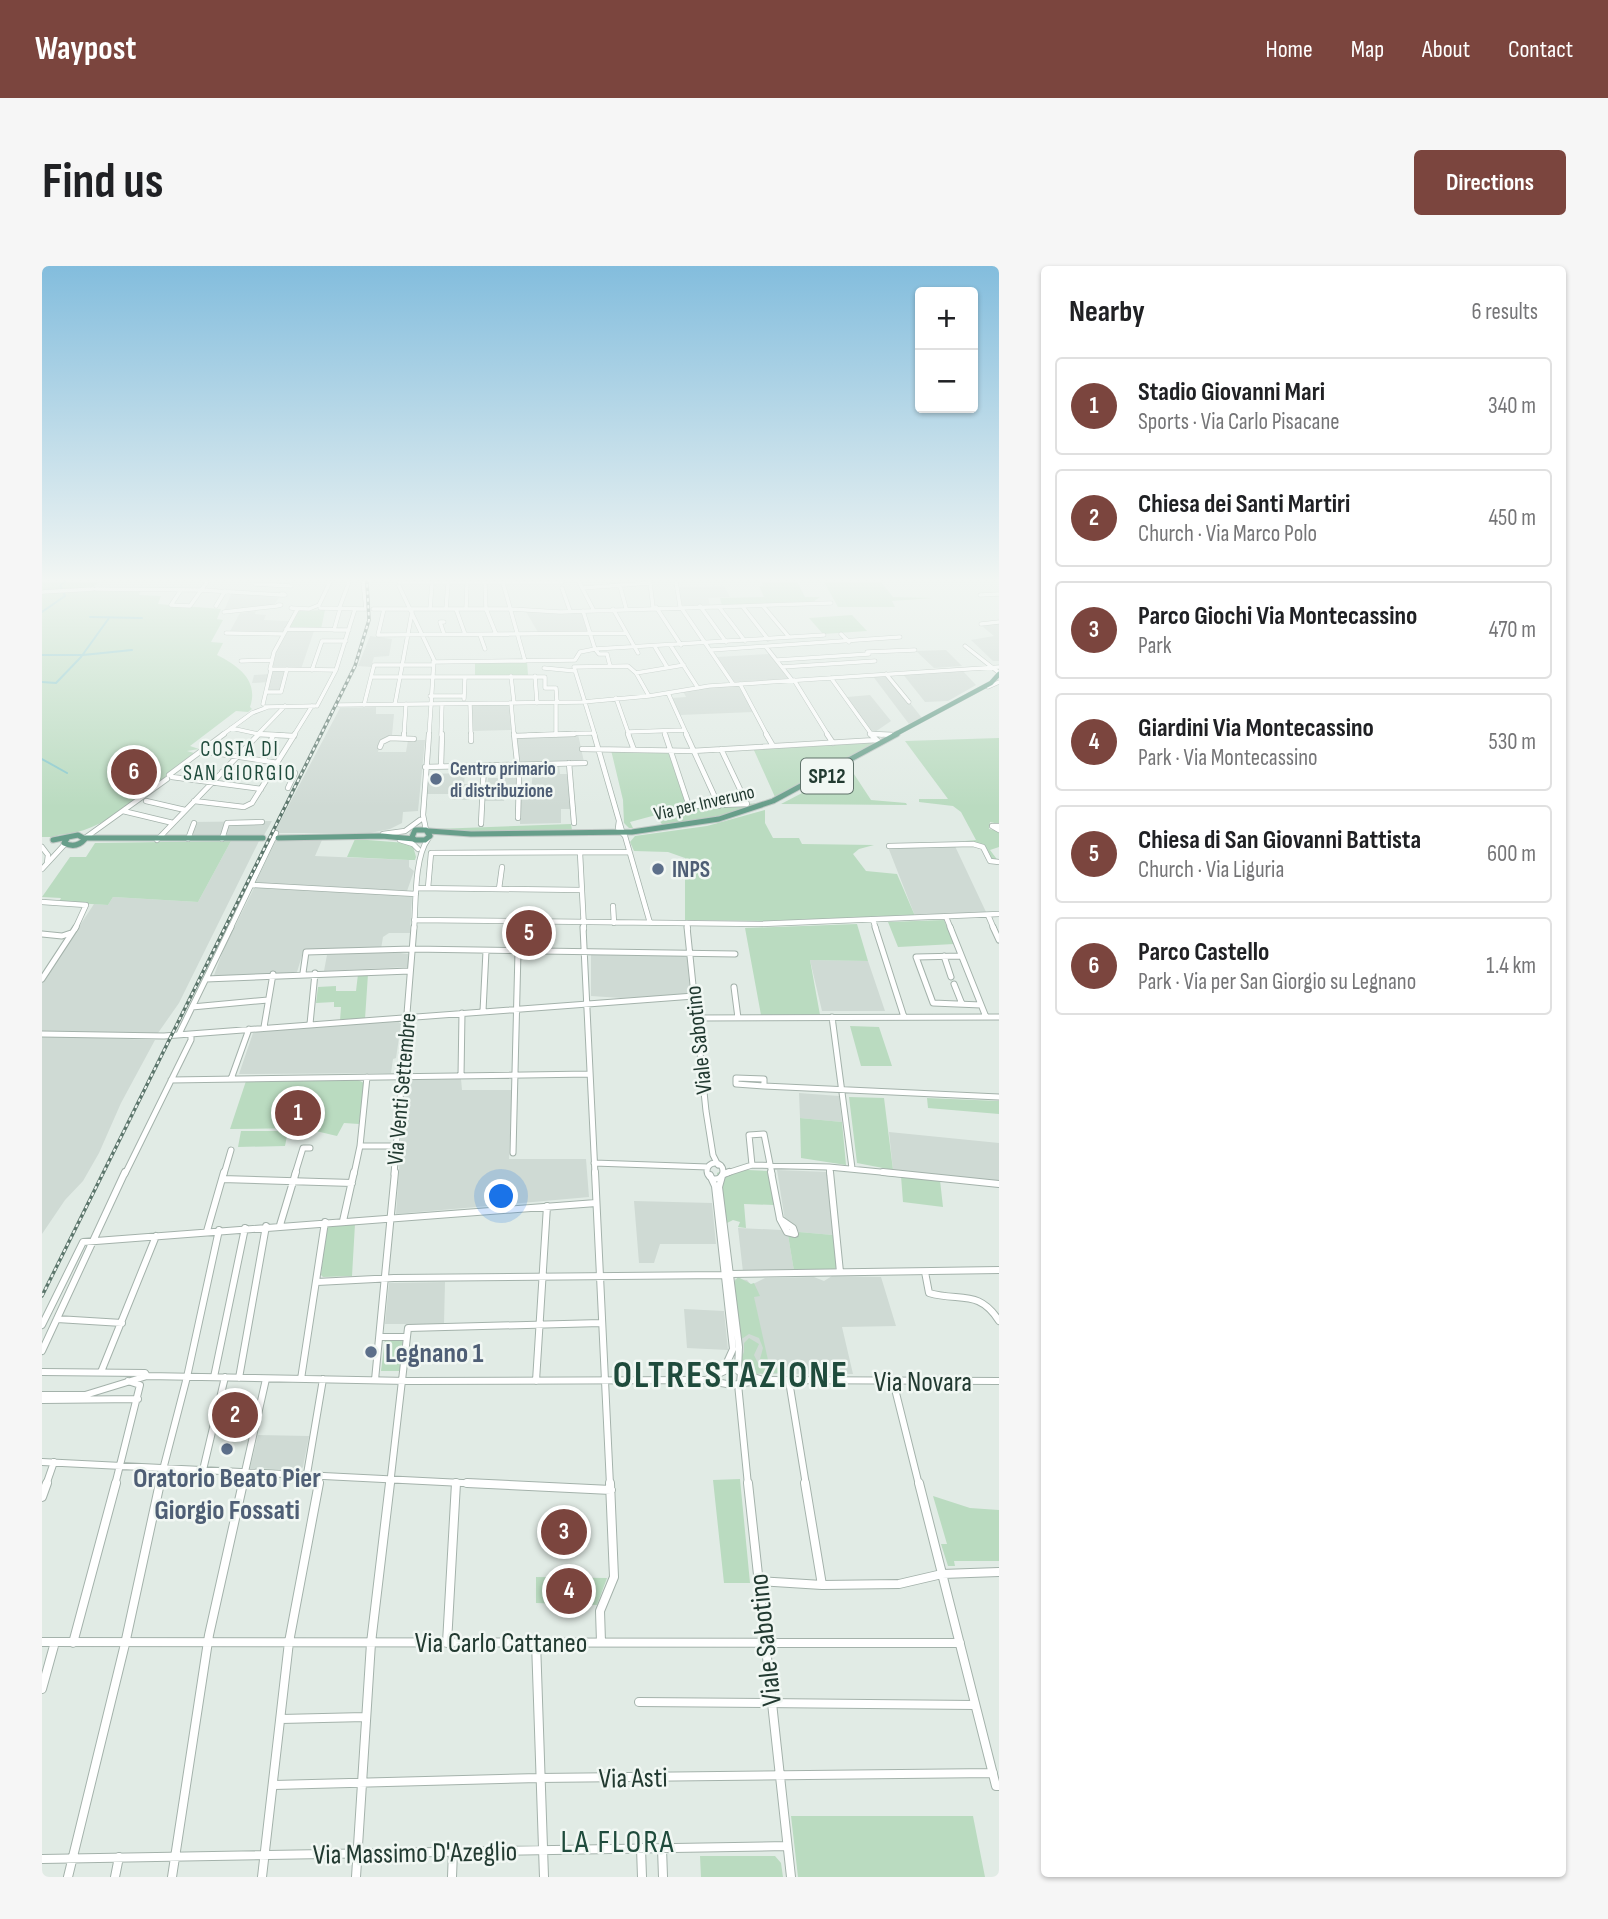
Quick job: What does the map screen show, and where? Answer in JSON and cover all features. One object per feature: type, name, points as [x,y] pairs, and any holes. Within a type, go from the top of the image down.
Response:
[{"type":"main road","name":"Via per Inveruno","points":[[414,831],[471,834],[632,832],[662,829],[742,813],[773,801],[991,683],[998,670]]},
{"type":"main road","name":"Via per Inveruno","points":[[632,832],[713,823],[777,803],[999,681]]},
{"type":"main road","points":[[277,835],[382,836],[414,840],[414,831],[382,836]]},
{"type":"main road","points":[[428,831],[431,835],[428,839]]},
{"type":"main road","name":"Via per Inveruno","points":[[414,840],[471,834]]},
{"type":"main road","points":[[65,841],[74,845],[83,838]]},
{"type":"main road","points":[[42,840],[263,838]]},
{"type":"street","points":[[261,708],[273,657]]},
{"type":"street","points":[[312,670],[317,657]]},
{"type":"street","points":[[194,801],[244,807],[252,803],[294,736],[317,706],[340,657]]},
{"type":"street","points":[[395,705],[403,657]]},
{"type":"street","points":[[414,831],[421,818],[433,664],[431,657]]},
{"type":"street","points":[[364,705],[374,665],[564,661],[575,660],[577,657]]},
{"type":"street","points":[[608,657],[609,663]]},
{"type":"street","points":[[661,657],[667,667]]},
{"type":"street","points":[[679,657],[698,688]]},
{"type":"street","points":[[716,657],[733,684]]},
{"type":"street","points":[[775,657],[794,680],[833,743]]},
{"type":"street","points":[[777,660],[814,657]]},
{"type":"street","points":[[872,657],[909,702]]},
{"type":"street","points":[[978,657],[998,670]]},
{"type":"street","points":[[241,661],[272,660]]},
{"type":"street","points":[[564,661],[565,668]]},
{"type":"street","points":[[782,667],[875,661]]},
{"type":"street","points":[[474,662],[474,677]]},
{"type":"street","points":[[544,668],[565,668],[566,671],[609,663],[628,666],[636,673],[649,696]]},
{"type":"street","points":[[636,673],[684,665]]},
{"type":"street","points":[[600,666],[602,672]]},
{"type":"street","points":[[339,705],[583,702],[733,684],[988,666]]},
{"type":"street","points":[[271,669],[336,670]]},
{"type":"street","points":[[267,692],[281,692],[286,669]]},
{"type":"street","points":[[574,669],[619,821],[618,828],[623,832],[650,923]]},
{"type":"street","points":[[511,676],[518,818]]},
{"type":"street","points":[[535,676],[537,703]]},
{"type":"street","points":[[371,677],[545,677],[545,688],[556,688],[556,735]]},
{"type":"street","points":[[464,677],[471,741]]},
{"type":"street","points":[[831,678],[878,742]]},
{"type":"street","points":[[740,684],[773,746]]},
{"type":"street","points":[[668,692],[719,806]]},
{"type":"street","points":[[430,696],[464,696]]},
{"type":"street","points":[[617,698],[634,750]]},
{"type":"street","points":[[404,739],[406,704]]},
{"type":"street","points":[[441,766],[442,704]]},
{"type":"street","points":[[158,840],[285,706]]},
{"type":"street","points":[[83,838],[99,829],[261,708],[317,706]]},
{"type":"street","points":[[869,732],[892,736],[925,719]]},
{"type":"street","points":[[231,728],[258,734],[294,736]]},
{"type":"street","points":[[628,732],[684,730]]},
{"type":"street","points":[[664,731],[689,806],[747,804],[721,749]]},
{"type":"street","points":[[514,736],[593,733]]},
{"type":"street","points":[[264,760],[273,735]]},
{"type":"street","points":[[380,747],[382,742],[390,738],[414,739]]},
{"type":"street","points":[[582,748],[694,751],[878,742]]},
{"type":"street","points":[[202,751],[278,763]]},
{"type":"street","points":[[569,763],[574,823]]},
{"type":"street","points":[[425,767],[584,763]]},
{"type":"street","points":[[481,824],[484,765]]},
{"type":"street","points":[[222,772],[295,773],[288,788]]},
{"type":"street","points":[[169,777],[261,789]]},
{"type":"street","points":[[146,801],[185,810]]},
{"type":"street","points":[[123,811],[173,823]]},
{"type":"street","points":[[421,818],[428,831]]},
{"type":"street","points":[[369,836],[405,831],[421,818]]},
{"type":"street","points":[[222,839],[227,823],[262,822]]},
{"type":"street","points":[[188,839],[194,823]]},
{"type":"street","points":[[626,842],[631,835],[641,833]]},
{"type":"street","points":[[179,1034],[277,835]]},
{"type":"street","points":[[369,836],[406,841],[418,849]]},
{"type":"street","name":"Via Venti Settembre","points":[[375,1380],[386,1279],[416,891],[420,855],[428,839]]},
{"type":"street","name":"Via Venti Settembre","points":[[414,840],[420,855]]},
{"type":"street","points":[[55,856],[65,841]]},
{"type":"street","points":[[888,846],[973,844],[983,848],[990,861],[999,862]]},
{"type":"street","points":[[42,869],[55,856],[74,845]]},
{"type":"street","points":[[42,847],[48,855],[47,863]]},
{"type":"street","points":[[428,888],[430,854],[629,852]]},
{"type":"street","points":[[580,853],[614,1577],[600,1611],[601,1642]]},
{"type":"street","points":[[499,889],[502,867]]},
{"type":"street","points":[[252,885],[416,891],[428,888],[581,890]]},
{"type":"street","points":[[42,902],[86,905],[74,931],[42,979]]},
{"type":"street","points":[[613,906],[614,923]]},
{"type":"street","points":[[414,920],[759,925],[999,914]]},
{"type":"street","points":[[988,915],[999,940]]},
{"type":"street","points":[[946,917],[986,1017]]},
{"type":"street","points":[[873,920],[904,1017]]},
{"type":"street","name":"Viale Sabotino","points":[[687,923],[713,1155],[712,1169],[739,1347],[740,1371],[733,1383]]},
{"type":"street","points":[[61,936],[74,931]]},
{"type":"street","points":[[42,934],[61,936],[66,939],[66,943]]},
{"type":"street","points":[[303,973],[306,952],[412,949],[735,954]]},
{"type":"street","points":[[483,1011],[486,951]]},
{"type":"street","points":[[513,1153],[518,951]]},
{"type":"street","points":[[961,956],[916,957],[933,1003],[981,1004]]},
{"type":"street","points":[[944,957],[951,977]]},
{"type":"street","points":[[206,979],[273,974],[410,971]]},
{"type":"street","points":[[310,1024],[315,973]]},
{"type":"street","points":[[264,1027],[273,974]]},
{"type":"street","points":[[954,984],[961,1004]]},
{"type":"street","points":[[734,986],[738,1018]]},
{"type":"street","points":[[42,1034],[191,1034],[694,996]]},
{"type":"street","points":[[192,1007],[268,1000]]},
{"type":"street","points":[[461,1076],[462,1013]]},
{"type":"street","points":[[832,1017],[844,1090],[852,1168]]},
{"type":"street","points":[[697,1018],[999,1017]]},
{"type":"street","points":[[231,1079],[249,1029]]},
{"type":"street","points":[[42,1351],[95,1234],[191,1041],[191,1034]]},
{"type":"street","points":[[171,1080],[590,1074]]},
{"type":"street","points":[[343,1221],[360,1146],[367,1077]]},
{"type":"street","points":[[764,1086],[764,1079],[736,1078],[736,1084],[764,1086],[844,1090],[999,1097]]},
{"type":"street","points":[[752,1165],[749,1135],[764,1134],[780,1219]]},
{"type":"street","points":[[360,1146],[397,1146]]},
{"type":"street","points":[[280,1225],[292,1181],[307,1148]]},
{"type":"street","points":[[207,1231],[232,1150]]},
{"type":"street","points":[[594,1163],[689,1165],[712,1169],[752,1165],[852,1168],[999,1184]]},
{"type":"street","points":[[829,1167],[840,1272]]},
{"type":"street","points":[[723,1175],[738,1168]]},
{"type":"street","points":[[712,1169],[723,1175]]},
{"type":"street","points":[[712,1169],[723,1175]]},
{"type":"street","name":"Viale Sabotino","points":[[723,1175],[719,1187],[733,1349],[723,1370],[733,1383],[739,1403],[791,1877]]},
{"type":"street","points":[[222,1179],[352,1184]]},
{"type":"street","points":[[42,1325],[83,1242],[95,1239],[596,1203]]},
{"type":"street","points":[[536,1381],[547,1206]]},
{"type":"street","points":[[301,1379],[326,1222]]},
{"type":"street","points":[[239,1378],[266,1226]]},
{"type":"street","points":[[214,1377],[245,1228]]},
{"type":"street","points":[[68,1877],[125,1644],[219,1230]]},
{"type":"street","points":[[101,1372],[156,1236]]},
{"type":"street","points":[[317,1282],[999,1270]]},
{"type":"street","points":[[925,1272],[929,1293],[984,1301],[993,1308],[999,1321]]},
{"type":"street","points":[[57,1294],[60,1299],[66,1300]]},
{"type":"street","points":[[57,1320],[122,1323]]},
{"type":"street","points":[[356,1877],[371,1643],[408,1328],[601,1323]]},
{"type":"street","points":[[380,1337],[407,1337]]},
{"type":"street","name":"Via Novara","points":[[705,1380],[729,1367],[763,1380]]},
{"type":"street","points":[[42,1372],[145,1373],[148,1376]]},
{"type":"street","points":[[42,1398],[85,1395],[148,1376]]},
{"type":"street","name":"Via Novara","points":[[148,1376],[323,1380],[705,1380],[733,1383],[763,1380],[999,1381]]},
{"type":"street","points":[[203,1470],[225,1377]]},
{"type":"street","points":[[172,1877],[208,1643],[266,1379]]},
{"type":"street","points":[[307,1474],[323,1380]]},
{"type":"street","points":[[73,1643],[138,1399],[140,1385],[128,1381]]},
{"type":"street","points":[[789,1381],[822,1585]]},
{"type":"street","points":[[893,1381],[998,1786]]},
{"type":"street","points":[[42,1398],[138,1399]]},
{"type":"street","points":[[42,1462],[611,1490]]},
{"type":"street","points":[[42,1497],[54,1462]]},
{"type":"street","points":[[262,1877],[289,1642],[320,1475]]},
{"type":"street","points":[[447,1643],[456,1483]]},
{"type":"street","points":[[757,1581],[822,1585],[899,1584],[942,1573],[999,1572]]},
{"type":"street","name":"Via Carlo Cattaneo","points":[[42,1642],[960,1643]]},
{"type":"street","points":[[42,1689],[55,1642]]},
{"type":"street","points":[[536,1642],[544,1877]]},
{"type":"street","points":[[639,1702],[975,1705]]},
{"type":"street","points":[[281,1719],[365,1717]]},
{"type":"street","name":"Via Asti","points":[[274,1785],[539,1777],[993,1773]]},
{"type":"street","name":"Via Massimo D'Azeglio","points":[[42,1859],[787,1846]]},
{"type":"street","points":[[662,1847],[663,1877]]},
{"type":"street","points":[[641,1848],[642,1877]]},
{"type":"street","points":[[453,1851],[453,1877]]},
{"type":"street","points":[[115,1877],[119,1857]]},
{"type":"shaded area","points":[[275,657],[305,657],[301,669],[286,669],[280,692],[268,692],[269,682],[252,683],[254,675],[271,674]]},
{"type":"shaded area","points":[[362,657],[374,657],[371,667],[358,666]]},
{"type":"shaded area","points":[[717,657],[771,657],[788,679],[734,682]]},
{"type":"shaded area","points":[[923,657],[953,657],[962,666],[934,668]]},
{"type":"shaded area","points":[[961,669],[976,685],[948,701],[925,702],[902,673]]},
{"type":"shaded area","points":[[872,675],[888,675],[922,718],[909,724]]},
{"type":"shaded area","points":[[723,686],[739,687],[753,712],[680,715],[672,698],[686,697],[683,691]]},
{"type":"shaded area","points":[[870,695],[891,721],[875,732],[870,731],[847,697]]},
{"type":"shaded area","points":[[471,704],[510,704],[513,730],[472,731]]},
{"type":"shaded area","points":[[376,707],[376,714],[394,714],[392,735],[380,742],[378,752],[406,752],[408,740],[425,740],[418,811],[403,812],[402,823],[390,829],[370,833],[274,833],[340,708]]},
{"type":"shaded area","points":[[578,734],[584,762],[518,764],[515,737]]},
{"type":"shaded area","points":[[549,764],[559,764],[560,774],[568,774],[570,809],[561,809],[561,823],[520,824],[520,793],[531,793],[533,770],[548,770]]},
{"type":"shaded area","points":[[465,773],[464,784],[471,784],[469,800],[452,800],[452,794],[426,794],[428,774]]},
{"type":"shaded area","points":[[488,778],[518,778],[518,795],[505,795],[504,801],[485,801]]},
{"type":"shaded area","points":[[272,821],[263,837],[187,838],[193,822]]},
{"type":"shaded area","points":[[276,840],[322,840],[315,856],[409,860],[409,867],[414,871],[407,891],[255,884]]},
{"type":"shaded area","points":[[231,841],[259,841],[179,1003],[158,1033],[42,1031],[42,983],[94,904],[108,905],[113,897],[198,902]]},
{"type":"shaded area","points":[[954,844],[986,912],[915,916],[888,847]]},
{"type":"shaded area","points":[[257,886],[410,896],[410,933],[389,933],[383,937],[381,949],[304,949],[297,972],[213,978],[224,948]]},
{"type":"shaded area","points":[[393,952],[408,954],[408,967],[324,971],[327,955]]},
{"type":"shaded area","points":[[591,955],[687,957],[690,991],[688,994],[621,998],[591,996]]},
{"type":"shaded area","points":[[810,960],[868,961],[885,1011],[822,1011]]},
{"type":"shaded area","points":[[397,1021],[401,1024],[391,1073],[239,1074],[253,1033]]},
{"type":"shaded area","points":[[42,1036],[155,1040],[83,1181],[65,1200],[42,1234]]},
{"type":"shaded area","points":[[461,1079],[462,1090],[512,1090],[509,1159],[586,1159],[589,1197],[396,1214],[405,1080]]},
{"type":"shaded area","points":[[799,1093],[839,1096],[842,1122],[800,1118]]},
{"type":"shaded area","points":[[889,1132],[999,1143],[999,1181],[893,1170]]},
{"type":"shaded area","points":[[777,1170],[828,1172],[833,1235],[799,1232],[785,1221]]},
{"type":"shaded area","points":[[634,1201],[712,1203],[716,1244],[660,1244],[654,1263],[639,1263]]},
{"type":"shaded area","points":[[738,1228],[781,1230],[788,1235],[794,1271],[743,1272]]},
{"type":"shaded area","points":[[832,1276],[881,1277],[896,1326],[842,1327],[853,1374],[749,1374],[742,1368],[735,1279],[747,1280],[751,1285],[765,1278],[814,1277],[824,1281]]},
{"type":"shaded area","points":[[445,1282],[444,1324],[385,1324],[389,1283]]},
{"type":"shaded area","points":[[684,1309],[724,1311],[728,1350],[687,1348]]},
{"type":"shaded area","points":[[258,1435],[309,1436],[303,1467],[300,1470],[250,1468]]},
{"type":"green space","points":[[42,657],[221,657],[245,675],[252,689],[252,709],[248,712],[236,711],[190,746],[199,749],[187,751],[194,753],[148,792],[95,826],[57,837],[42,837]]},
{"type":"green space","points":[[527,661],[528,675],[475,676],[475,662]]},
{"type":"green space","points":[[999,738],[999,824],[990,822],[989,829],[999,831],[999,847],[990,850],[999,862],[992,861],[986,849],[965,841],[976,840],[961,812],[953,806],[919,802],[919,799],[948,799],[905,741]]},
{"type":"green space","points":[[870,742],[876,744],[771,800],[712,818],[663,826],[656,815],[630,822],[633,828],[624,823],[623,800],[611,750],[669,752],[687,807],[696,808],[759,803],[775,797],[753,748]]},
{"type":"green space","points":[[850,768],[871,800],[907,805],[781,804]]},
{"type":"green space","points":[[765,810],[765,823],[773,838],[799,838],[802,844],[874,845],[859,849],[853,854],[866,871],[897,874],[915,916],[764,921],[685,920],[685,858],[668,852],[634,851],[630,842],[635,836],[707,826]]},
{"type":"green space","points":[[571,824],[572,830],[478,832],[435,829]]},
{"type":"green space","points":[[355,839],[406,843],[413,846],[416,857],[415,860],[409,860],[347,857]]},
{"type":"green space","points":[[231,841],[198,902],[113,897],[108,905],[59,902],[61,898],[42,897],[70,857],[86,857],[95,843]]},
{"type":"green space","points":[[944,920],[954,944],[898,947],[888,922]]},
{"type":"green space","points":[[857,924],[868,961],[810,960],[820,1015],[761,1015],[745,928]]},
{"type":"green space","points":[[358,974],[368,974],[365,1019],[340,1021],[341,1007],[334,1007],[334,1002],[316,1003],[318,987],[336,986],[336,991],[356,991]]},
{"type":"green space","points":[[850,1026],[879,1027],[892,1066],[861,1066]]},
{"type":"green space","points":[[358,1080],[364,1083],[359,1124],[344,1123],[337,1136],[303,1128],[230,1129],[246,1081]]},
{"type":"green space","points":[[849,1097],[884,1098],[893,1170],[857,1163]]},
{"type":"green space","points":[[927,1098],[999,1101],[999,1114],[928,1108]]},
{"type":"green space","points":[[800,1118],[842,1122],[846,1165],[801,1158]]},
{"type":"green space","points":[[241,1131],[288,1131],[285,1146],[238,1147]]},
{"type":"green space","points":[[726,1169],[769,1171],[774,1205],[744,1204],[746,1228],[738,1227],[740,1222],[733,1220],[723,1225],[717,1173]]},
{"type":"green space","points":[[901,1176],[940,1180],[943,1207],[903,1202]]},
{"type":"green space","points":[[355,1224],[352,1276],[323,1277],[321,1275],[326,1226]]},
{"type":"green space","points":[[799,1232],[833,1235],[837,1267],[833,1270],[794,1271],[788,1235],[795,1238]]},
{"type":"green space","points":[[738,1277],[754,1283],[760,1296],[754,1297],[768,1360],[760,1359],[763,1348],[759,1338],[749,1334],[740,1340],[734,1282]]},
{"type":"green space","points":[[749,1338],[759,1344],[754,1355],[758,1363],[774,1365],[775,1368],[800,1369],[781,1373],[749,1374],[739,1363],[744,1352],[744,1343]]},
{"type":"green space","points":[[385,1339],[403,1340],[400,1371],[381,1371]]},
{"type":"green space","points":[[740,1479],[750,1583],[724,1583],[713,1480]]},
{"type":"green space","points":[[933,1496],[970,1508],[999,1510],[999,1561],[954,1561],[955,1566],[948,1566],[941,1544],[947,1544]]},
{"type":"green space","points":[[540,1519],[588,1521],[589,1543],[539,1543]]},
{"type":"green space","points":[[536,1577],[607,1578],[597,1605],[536,1603]]},
{"type":"green space","points":[[791,1816],[973,1816],[985,1877],[798,1877]]},
{"type":"green space","points":[[700,1856],[775,1856],[781,1863],[783,1877],[701,1877]]},
{"type":"waterway","points":[[42,682],[56,683],[81,657]]},
{"type":"waterway","points":[[42,759],[67,773]]},
{"type":"railway","points":[[42,1296],[358,657]]},
{"type":"place","name":"Parco Castello","points":[[134,772]]},
{"type":"place","name":"Centro primario di distribuzione","points":[[436,779]]},
{"type":"place","name":"INPS","points":[[658,869]]},
{"type":"place","name":"Chiesa di San Giovanni Battista","points":[[529,933]]},
{"type":"place","name":"Stadio Giovanni Mari","points":[[298,1113]]},
{"type":"place","name":"Legnano 1","points":[[371,1352]]},
{"type":"place","name":"Chiesa dei Santi Martiri","points":[[235,1415]]},
{"type":"place","name":"Oratorio Beato Pier Giorgio Fossati","points":[[227,1449]]},
{"type":"place","name":"Parco Giochi Via Montecassino","points":[[564,1532]]},
{"type":"place","name":"Giardini Via Montecassino","points":[[569,1591]]},
{"type":"district","name":"COSTA DI SAN GIORGIO","points":[[240,761]]},
{"type":"district","name":"OLTRESTAZIONE","points":[[731,1374]]},
{"type":"district","name":"LA FLORA","points":[[618,1841]]}]
